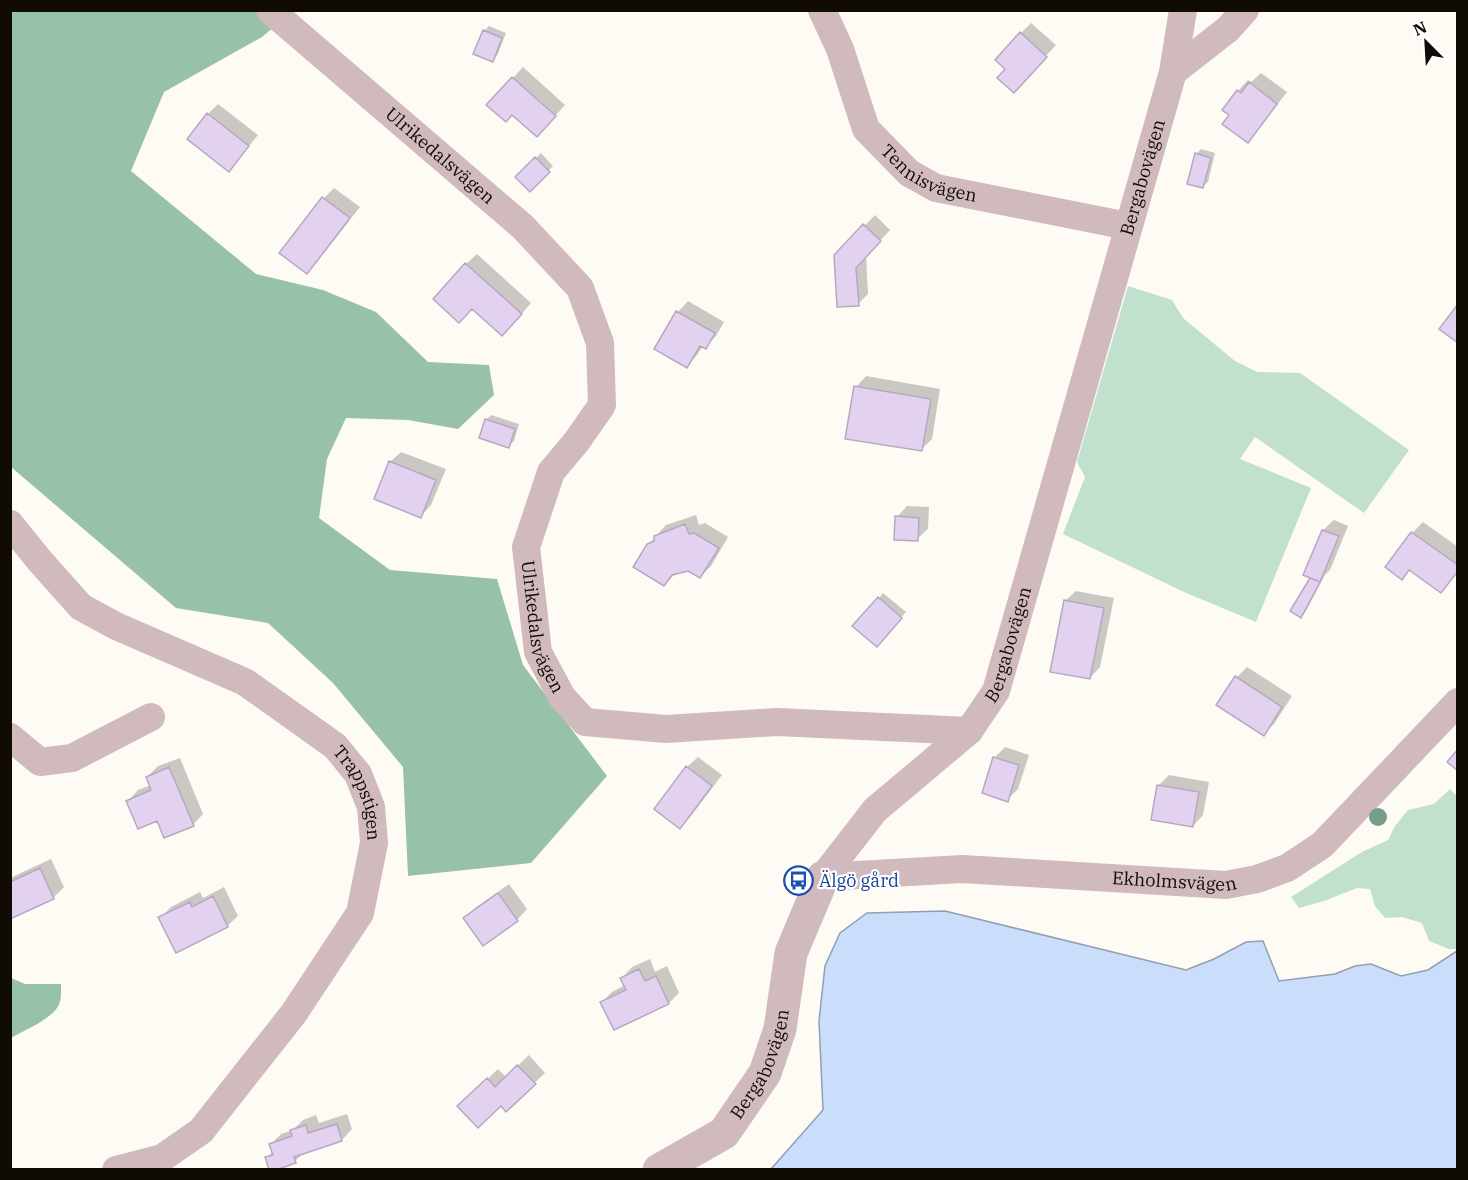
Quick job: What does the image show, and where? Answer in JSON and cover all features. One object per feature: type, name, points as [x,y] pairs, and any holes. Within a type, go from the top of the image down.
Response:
[{"type":"street","name":"Ulrikedalsvägen","points":[[270,10],[523,227],[580,288],[600,343],[602,405],[578,441],[551,472],[526,547],[538,652],[562,697],[585,722],[666,729],[777,723],[969,731]]},
{"type":"street","name":"Tennisvägen","points":[[822,10],[840,49],[866,129],[909,173],[936,188],[1128,226]]},
{"type":"street","name":"Bergabovägen","points":[[659,1170],[724,1133],[765,1073],[780,1029],[791,953],[823,877],[875,810],[969,731],[996,691],[1173,72],[1183,10]]},
{"type":"street","points":[[1173,72],[1228,29],[1245,10]]},
{"type":"street","name":"Trappstigen","points":[[10,524],[81,607],[116,627],[245,682],[335,746],[358,774],[371,807],[374,843],[360,913],[294,1013],[201,1131],[162,1158],[116,1170]]},
{"type":"street","name":"Ekholmsvägen","points":[[823,877],[962,869],[1226,885],[1257,879],[1287,868],[1322,845],[1458,702]]},
{"type":"street","points":[[10,737],[40,762],[72,758],[151,717]]},
{"type":"green space","points":[[11,11],[293,11],[262,37],[164,92],[131,171],[256,274],[323,290],[376,312],[428,362],[489,365],[494,395],[458,429],[408,420],[346,418],[327,459],[319,518],[390,570],[497,579],[523,665],[607,776],[531,863],[408,876],[403,767],[333,683],[268,623],[176,608],[11,467]]},
{"type":"green space","points":[[1128,286],[1172,300],[1183,318],[1235,361],[1257,372],[1300,373],[1409,450],[1364,513],[1255,437],[1240,459],[1311,488],[1256,622],[1184,592],[1063,534],[1085,477],[1077,462]]},
{"type":"green space","points":[[1450,789],[1457,796],[1457,949],[1449,949],[1429,941],[1422,923],[1402,917],[1385,918],[1375,906],[1370,889],[1357,888],[1299,908],[1291,897],[1362,852],[1388,840],[1395,826],[1408,810],[1434,804]]},
{"type":"green space","points":[[11,978],[25,984],[61,984],[61,996],[60,1003],[53,1012],[42,1021],[11,1038]]},
{"type":"water","points":[[945,911],[1186,970],[1214,959],[1246,942],[1263,941],[1279,981],[1335,974],[1355,966],[1371,964],[1401,976],[1428,970],[1457,951],[1457,1169],[771,1169],[823,1110],[819,1021],[825,966],[840,933],[867,913]]},
{"type":"building","points":[[483,30],[502,38],[493,62],[473,54]]},
{"type":"building","points":[[1020,32],[1047,57],[1014,93],[997,78],[1005,69],[995,60]]},
{"type":"building","points":[[512,77],[556,116],[537,137],[512,115],[506,122],[486,105]]},
{"type":"building","points":[[1249,82],[1277,104],[1248,143],[1222,124],[1229,115],[1222,110],[1237,90],[1241,93]]},
{"type":"building","points":[[207,113],[249,146],[229,172],[187,139]]},
{"type":"building","points":[[1195,153],[1211,158],[1203,188],[1187,184]]},
{"type":"building","points":[[535,157],[550,172],[530,192],[515,177]]},
{"type":"building","points":[[322,197],[350,218],[307,274],[279,253]]},
{"type":"building","points":[[863,224],[881,241],[856,268],[859,306],[837,307],[834,255]]},
{"type":"building","points":[[465,263],[522,314],[502,336],[472,309],[459,323],[433,299]]},
{"type":"building","points":[[1458,304],[1458,343],[1439,329]]},
{"type":"building","points":[[676,311],[715,333],[706,349],[700,346],[687,368],[654,349]]},
{"type":"building","points":[[854,386],[931,399],[922,451],[845,439]]},
{"type":"building","points":[[485,419],[515,429],[509,448],[479,438]]},
{"type":"building","points":[[389,461],[436,480],[421,518],[374,499]]},
{"type":"building","points":[[895,516],[919,518],[918,541],[894,540]]},
{"type":"building","points":[[685,524],[689,534],[694,533],[719,548],[700,578],[688,571],[672,575],[664,586],[633,567],[647,544],[654,541],[654,536]]},
{"type":"building","points":[[1322,530],[1339,536],[1320,582],[1303,575]]},
{"type":"building","points":[[1411,532],[1458,565],[1458,571],[1441,593],[1409,570],[1402,580],[1385,567]]},
{"type":"building","points":[[1310,578],[1320,582],[1301,618],[1290,611]]},
{"type":"building","points":[[878,597],[902,618],[877,647],[852,626]]},
{"type":"building","points":[[1064,600],[1104,608],[1090,679],[1050,672]]},
{"type":"building","points":[[1235,676],[1282,707],[1264,736],[1216,705]]},
{"type":"building","points":[[1458,749],[1458,771],[1447,762]]},
{"type":"building","points":[[993,757],[1019,765],[1008,802],[982,793]]},
{"type":"building","points":[[686,766],[712,786],[680,829],[654,809]]},
{"type":"building","points":[[169,767],[194,826],[164,838],[157,821],[138,829],[126,801],[151,790],[146,777]]},
{"type":"building","points":[[1157,785],[1199,792],[1193,827],[1151,820]]},
{"type":"building","points":[[40,868],[54,899],[10,919],[10,882]]},
{"type":"building","points":[[498,893],[518,921],[483,946],[463,918]]},
{"type":"building","points":[[213,896],[228,927],[176,953],[158,917],[190,902],[192,907]]},
{"type":"building","points":[[639,969],[645,981],[656,976],[669,1004],[614,1030],[600,1002],[626,990],[620,978]]},
{"type":"building","points":[[517,1065],[536,1084],[506,1112],[501,1106],[478,1128],[457,1106],[487,1078],[495,1087]]},
{"type":"building","points":[[337,1124],[342,1141],[294,1157],[296,1163],[269,1170],[265,1157],[273,1155],[269,1144],[292,1136],[290,1130],[306,1125],[308,1133]]},
{"type":"place","name":"Älgö gård","points":[[798,881]]}]
